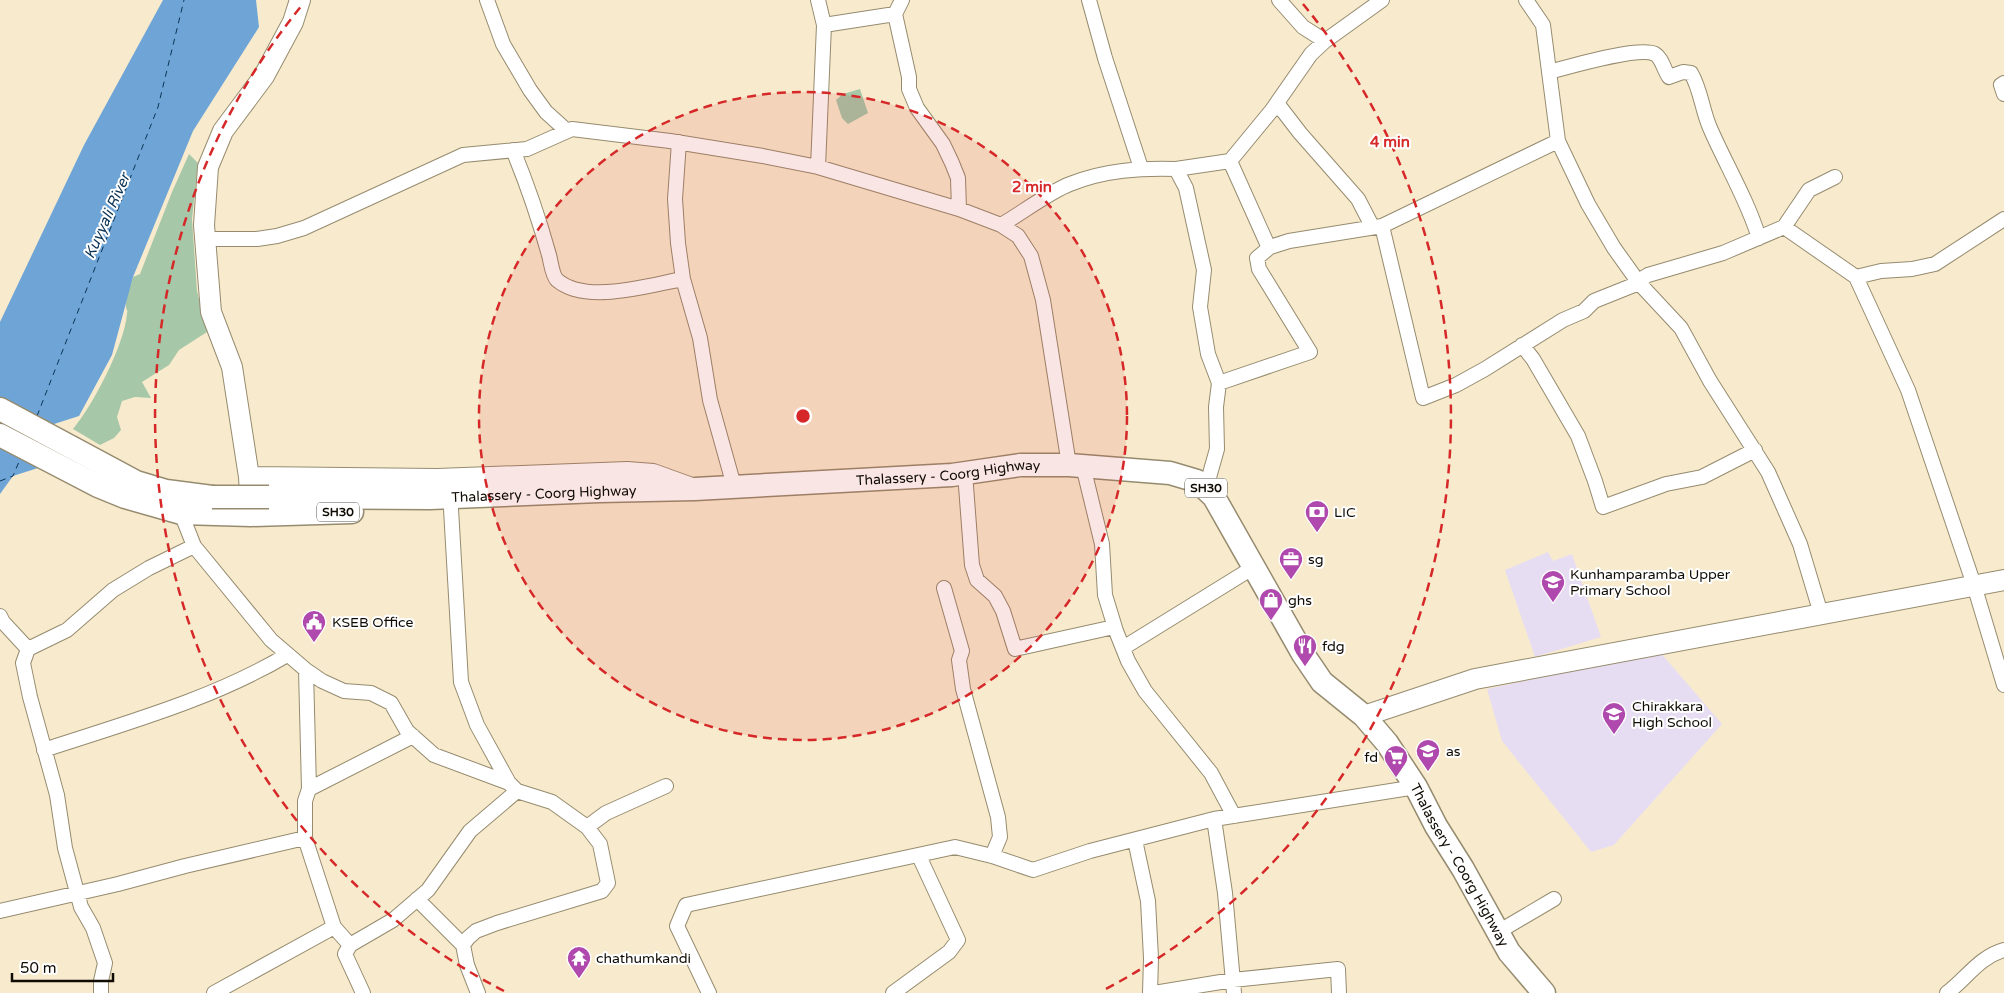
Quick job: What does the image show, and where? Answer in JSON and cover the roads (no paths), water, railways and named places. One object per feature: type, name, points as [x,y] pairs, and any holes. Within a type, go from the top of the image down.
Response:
[{"type":"main road","name":"Thalassery - Coorg Highway","points":[[0,409],[136,482],[166,491],[212,497],[430,498],[695,489],[965,473],[1020,465],[1076,465],[1187,476],[1197,480],[1206,488],[1224,513],[1302,654],[1317,675],[1334,693],[1364,716],[1387,743],[1416,787],[1436,826],[1463,869],[1509,952],[1544,993]]},
{"type":"main road","name":"SH30","points":[[0,435],[90,482],[126,497],[182,513],[251,516],[451,509],[523,509],[600,504],[636,490]]},
{"type":"street","points":[[251,516],[249,477],[232,367],[211,312],[204,225],[208,167],[223,131],[264,76],[294,22],[300,0]]},
{"type":"street","points":[[487,0],[503,44],[530,90],[546,112],[567,131]]},
{"type":"street","points":[[818,0],[824,25],[818,168]]},
{"type":"street","points":[[902,0],[895,14],[909,88],[917,108],[943,144],[952,163],[958,178],[959,209]]},
{"type":"street","points":[[1089,0],[1105,58],[1141,168]]},
{"type":"street","points":[[1279,0],[1303,27],[1325,41]]},
{"type":"street","points":[[1001,225],[1070,184],[1114,171],[1141,168],[1176,169],[1230,161],[1272,110],[1311,54],[1325,41],[1382,0]]},
{"type":"street","points":[[1526,0],[1543,25],[1558,141],[1588,204],[1614,248],[1638,282],[1681,328],[1710,381],[1768,472],[1800,544],[1821,614]]},
{"type":"street","points":[[824,25],[895,14]]},
{"type":"street","points":[[1549,72],[1608,57],[1646,52],[1655,54],[1669,77],[1683,72],[1691,73],[1698,86],[1701,104],[1709,126],[1745,201],[1759,238]]},
{"type":"street","points":[[2004,83],[2001,85],[2004,94]]},
{"type":"street","points":[[1272,110],[1280,107],[1300,133],[1358,199],[1377,226],[1423,398],[1456,385],[1485,369],[1522,344],[1563,320],[1584,311],[1594,301],[1648,276],[1723,253],[1784,227],[1809,190],[1835,177]]},
{"type":"street","points":[[205,239],[257,239],[277,236],[304,228],[463,155],[526,149],[572,129],[679,142],[764,156],[818,168],[959,209],[1001,225],[1018,236],[1031,256],[1043,300],[1076,465],[1102,544],[1104,595],[1114,627],[1128,661],[1146,691],[1211,773],[1234,816]]},
{"type":"street","points":[[1219,383],[1310,352],[1258,269],[1257,258],[1269,248],[1289,241],[1377,226],[1558,141]]},
{"type":"street","points":[[679,142],[675,199],[683,278],[700,338],[710,400],[734,486]]},
{"type":"street","points":[[513,150],[527,184],[555,279],[570,289],[595,293],[630,289],[683,278]]},
{"type":"street","points":[[1230,161],[1269,248]]},
{"type":"street","points":[[1176,169],[1186,188],[1203,262],[1204,270],[1200,307],[1208,354],[1219,383],[1216,407],[1217,449],[1206,488]]},
{"type":"street","points":[[1856,277],[1882,271],[1912,269],[1935,264],[2004,219]]},
{"type":"street","points":[[1784,227],[1856,277],[1908,390],[1974,586],[2004,685]]},
{"type":"street","points":[[1522,344],[1533,359],[1578,436],[1603,508],[1630,496],[1666,484],[1702,476],[1755,450]]},
{"type":"street","points":[[249,477],[437,479],[627,472],[653,474],[695,489]]},
{"type":"street","points":[[965,473],[972,565],[976,580],[995,596],[1003,611],[1015,649],[1114,627]]},
{"type":"street","points":[[451,509],[461,682],[477,725],[513,787]]},
{"type":"street","points":[[182,513],[194,546],[271,640],[287,655],[322,681],[344,691],[371,693],[391,703],[407,731],[434,755],[552,802],[587,827],[600,844],[608,883],[602,891],[476,931],[463,945]]},
{"type":"street","points":[[101,993],[101,981],[105,963],[93,928],[81,907],[77,893],[65,848],[57,795],[23,663],[28,649],[67,630],[113,590],[149,568],[194,546]]},
{"type":"street","points":[[1123,648],[1254,567]]},
{"type":"street","points":[[1364,716],[1475,679],[2004,580]]},
{"type":"street","points":[[944,588],[962,651],[959,660],[963,689],[998,818],[1000,837],[992,856]]},
{"type":"street","points":[[0,616],[2,622],[28,649]]},
{"type":"street","points":[[44,750],[203,695],[256,673],[287,655]]},
{"type":"street","points":[[306,670],[309,788],[305,801],[305,838],[334,927],[350,945]]},
{"type":"street","points":[[309,788],[413,736]]},
{"type":"street","points":[[587,827],[606,812],[666,786]]},
{"type":"street","points":[[363,993],[345,954],[350,945],[393,920],[428,890],[470,832],[513,787]]},
{"type":"street","points":[[709,993],[677,926],[686,905],[955,847],[992,856],[1033,870],[1090,851],[1214,819],[1416,787]]},
{"type":"street","points":[[1214,819],[1225,893],[1234,987]]},
{"type":"street","points":[[0,911],[305,838]]},
{"type":"street","points":[[1135,840],[1148,900],[1152,993],[1234,987],[1338,969],[1338,993]]},
{"type":"street","points":[[893,993],[949,952],[958,940],[919,856]]},
{"type":"street","points":[[417,899],[463,945],[467,965],[478,993]]},
{"type":"street","points":[[1498,932],[1554,900]]},
{"type":"street","points":[[214,993],[334,927]]},
{"type":"street","points":[[1946,993],[1972,968],[2004,950]]},
{"type":"water","name":"Kuyyali River","points":[[163,0],[256,0],[259,27],[193,131],[133,277],[112,355],[79,416],[51,425],[38,468],[13,476],[0,494],[0,322],[84,145]]},
{"type":"place","name":"LIC","points":[[1317,533]]},
{"type":"place","name":"sg","points":[[1291,580]]},
{"type":"place","name":"Kunhamparamba Upper Primary School","points":[[1553,603]]},
{"type":"place","name":"ghs","points":[[1271,621]]},
{"type":"place","name":"KSEB Office","points":[[314,643]]},
{"type":"place","name":"fdg","points":[[1305,667]]},
{"type":"place","name":"Chirakkara High School","points":[[1614,735]]},
{"type":"place","name":"as","points":[[1428,772]]},
{"type":"place","name":"fd","points":[[1396,778]]},
{"type":"place","name":"chathumkandi","points":[[579,979]]}]
